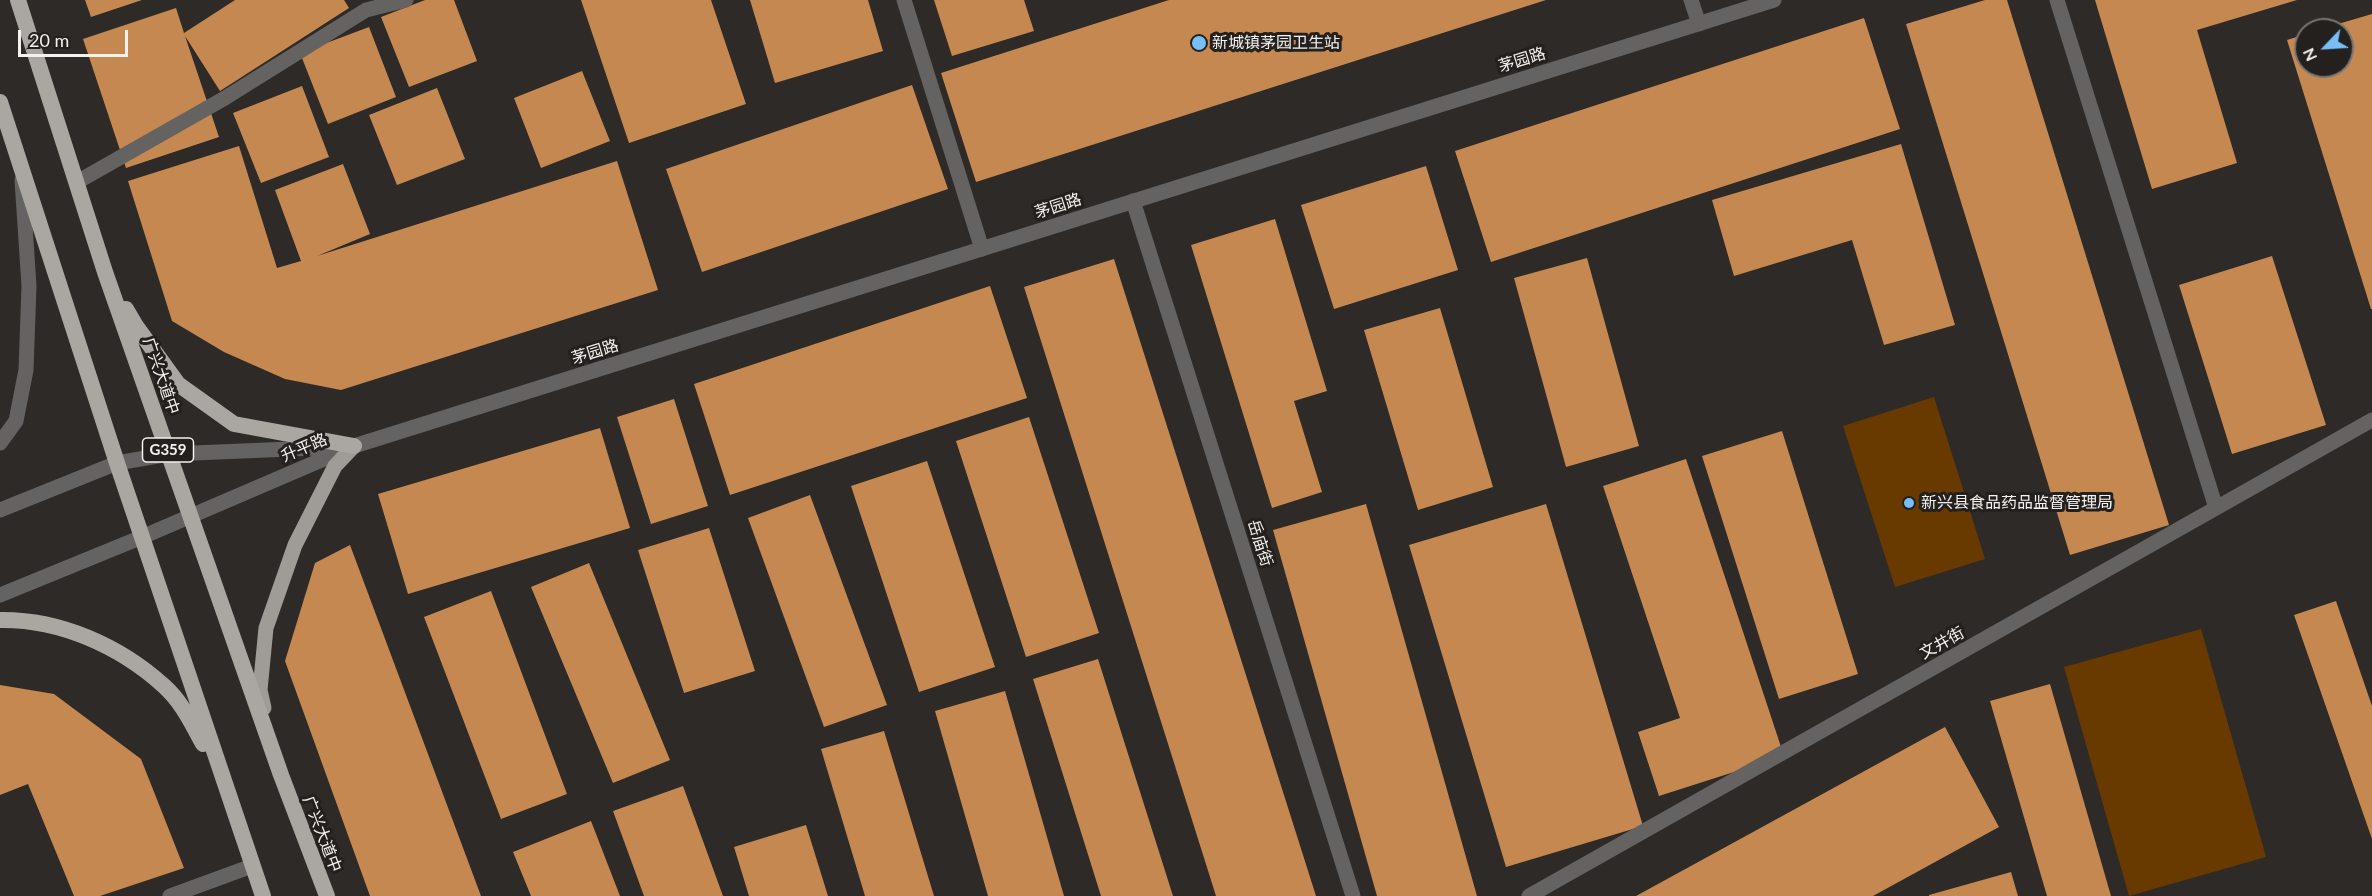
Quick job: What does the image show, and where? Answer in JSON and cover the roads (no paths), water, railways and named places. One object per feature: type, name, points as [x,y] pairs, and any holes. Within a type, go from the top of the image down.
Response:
[{"type":"highway","name":"广兴大道中","points":[[18,0],[105,272],[281,775],[327,896]]},
{"type":"highway","name":"G359","points":[[0,102],[117,463],[263,896]]},
{"type":"highway","points":[[105,272],[136,326],[178,384],[225,417],[234,423],[354,446]]},
{"type":"highway","points":[[0,620],[70,630],[118,652],[165,687],[185,710],[225,786]]},
{"type":"main road","points":[[281,775],[260,690],[266,628],[295,545],[335,466],[354,446]]},
{"type":"street","points":[[77,182],[225,98],[366,10],[406,0]]},
{"type":"street","points":[[903,0],[982,249]]},
{"type":"street","points":[[1691,0],[1699,24]]},
{"type":"street","name":"茅园路","points":[[354,446],[1774,0]]},
{"type":"street","points":[[2057,0],[2216,508]]},
{"type":"street","points":[[0,443],[16,421],[26,370],[29,286],[21,165]]},
{"type":"street","name":"岳庙街","points":[[1133,201],[1353,896]]},
{"type":"street","name":"文井街","points":[[1529,896],[2372,420]]},
{"type":"street","name":"升平路","points":[[0,510],[117,463],[169,454],[354,446]]},
{"type":"street","name":"升平路","points":[[0,595],[354,446]]},
{"type":"street","points":[[170,896],[252,866]]},
{"type":"place","name":"新城镇茅园卫生站","points":[[1199,43]]},
{"type":"place","name":"新兴县食品药品监督管理局","points":[[1909,503]]}]
